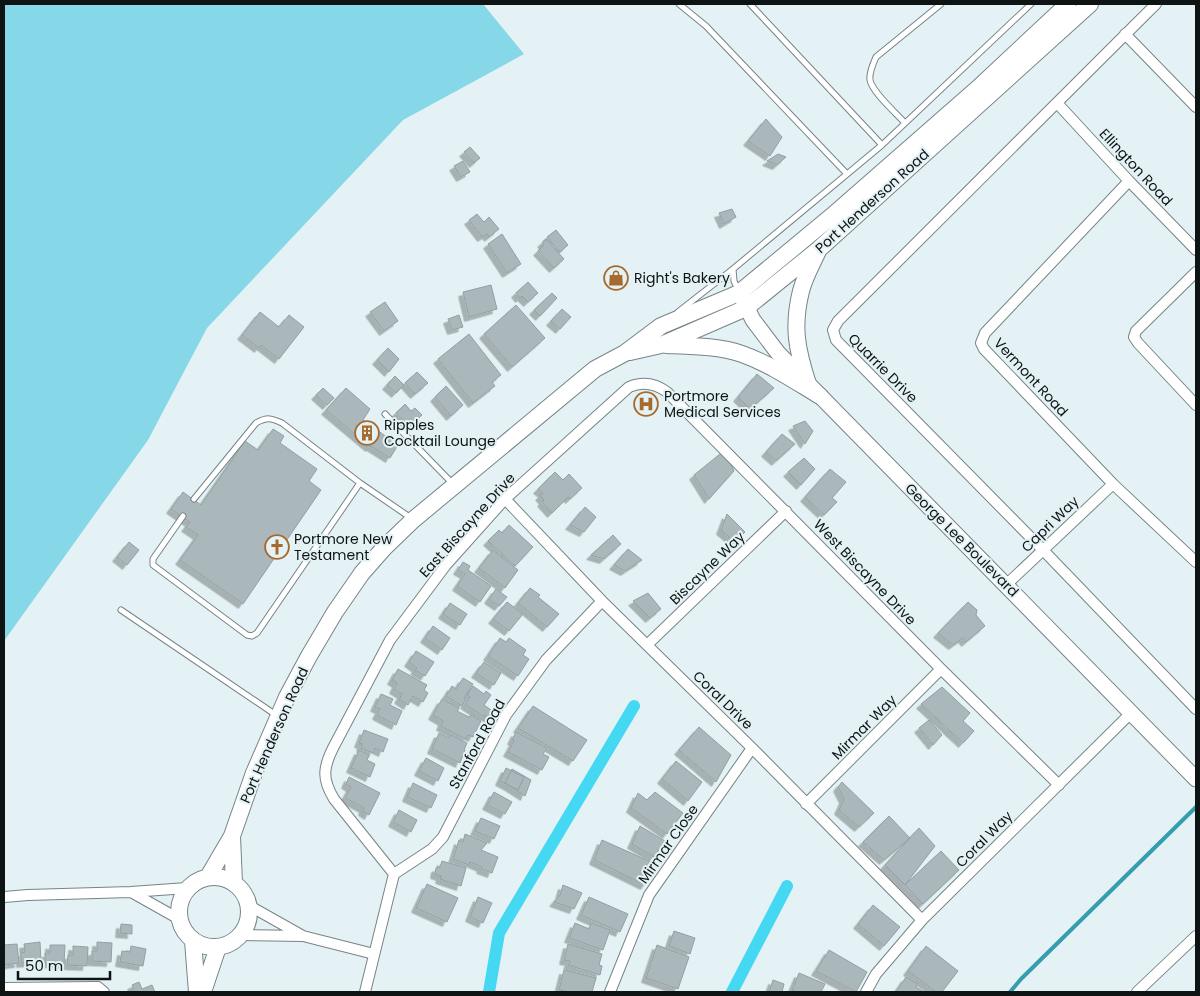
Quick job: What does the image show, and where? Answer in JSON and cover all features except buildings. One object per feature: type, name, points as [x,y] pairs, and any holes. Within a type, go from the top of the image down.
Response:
[{"type":"main road","name":"Port Henderson Road","points":[[208,877],[232,836],[254,773],[279,716],[309,656],[335,612],[362,574],[384,548],[413,520],[595,369],[626,353],[660,326],[739,293],[832,216],[977,89],[1068,4]]},
{"type":"main road","name":"Port Henderson Road","points":[[626,353],[660,345],[746,308],[818,249],[1090,4]]},
{"type":"main road","points":[[808,384],[798,353],[796,326],[801,290],[818,249]]},
{"type":"main road","name":"George Lee Boulevard","points":[[739,293],[753,320],[778,353],[1196,779]]},
{"type":"main road","points":[[660,345],[694,346],[741,353],[820,396]]},
{"type":"main road","name":"Port Henderson Road","points":[[232,836],[234,883]]},
{"type":"main road","points":[[208,877],[222,877],[234,883],[243,892],[248,904],[248,920],[241,935],[231,943],[218,947],[205,947],[193,941],[184,931],[179,919],[179,903],[187,888],[197,881],[208,877]]},
{"type":"main road","points":[[193,941],[197,992]]},
{"type":"main road","points":[[203,992],[218,947]]},
{"type":"street","name":"Quarrie Drive","points":[[1156,4],[838,321],[833,330],[836,340],[1043,550],[1196,709]]},
{"type":"street","points":[[1125,34],[1195,103]]},
{"type":"street","name":"Ellington Road","points":[[1057,103],[1196,250]]},
{"type":"street","name":"Vermont Road","points":[[1129,181],[984,333],[981,343],[984,350],[1112,484],[1196,562]]},
{"type":"street","points":[[1196,272],[1136,331],[1134,337],[1196,405]]},
{"type":"street","name":"East Biscayne Drive","points":[[394,874],[334,799],[324,775],[326,762],[390,640],[446,565],[505,499],[629,387],[635,384],[648,384]]},
{"type":"street","name":"West Biscayne Drive","points":[[648,384],[658,386],[667,392],[1059,785]]},
{"type":"street","name":"Capri Way","points":[[1006,585],[1112,484]]},
{"type":"street","name":"Coral Drive","points":[[505,499],[602,601],[752,748],[922,920]]},
{"type":"street","name":"Biscayne Way","points":[[647,645],[786,511]]},
{"type":"street","name":"Stanford Road","points":[[394,874],[432,849],[443,837],[506,715],[546,660],[602,601]]},
{"type":"street","name":"Mirmar Way","points":[[806,804],[941,668]]},
{"type":"street","name":"Coral Way","points":[[866,992],[876,974],[922,920],[1131,713]]},
{"type":"street","name":"Mirmar Close","points":[[610,992],[649,894],[752,748]]},
{"type":"street","points":[[365,992],[394,874]]},
{"type":"street","points":[[4,897],[187,888]]},
{"type":"street","points":[[131,892],[179,919]]},
{"type":"street","points":[[248,904],[304,936]]},
{"type":"street","points":[[241,935],[304,936],[374,954]]},
{"type":"street","points":[[1138,992],[1196,936]]},
{"type":"street","points":[[4,988],[98,987],[104,992]]},
{"type":"lane","points":[[679,4],[706,26],[847,174]]},
{"type":"lane","points":[[750,4],[882,145]]},
{"type":"lane","points":[[905,123],[874,89],[870,80],[871,69],[876,57],[941,4]]},
{"type":"lane","points":[[660,326],[733,269],[882,145],[1031,4]]},
{"type":"lane","points":[[733,269],[734,281],[739,293]]},
{"type":"lane","points":[[385,414],[454,486]]},
{"type":"lane","points":[[194,499],[256,423],[264,418],[271,418],[282,423],[413,520]]},
{"type":"lane","points":[[183,516],[153,559],[153,566],[247,635],[252,636],[257,633],[360,482]]},
{"type":"lane","points":[[121,610],[279,716]]},
{"type":"shaded area","points":[[4,4],[483,4],[524,54],[403,120],[207,328],[148,440],[4,641]]},
{"type":"waterway","points":[[489,992],[499,933],[634,706]]},
{"type":"waterway","points":[[1010,992],[1196,807]]},
{"type":"waterway","points":[[732,992],[787,886]]},
{"type":"place","name":"Right's Bakery","points":[[616,278]]},
{"type":"place","name":"Portmore Medical Services","points":[[646,404]]},
{"type":"place","name":"Ripples Cocktail Lounge","points":[[367,433]]},
{"type":"place","name":"Portmore New Testament","points":[[277,547]]}]
